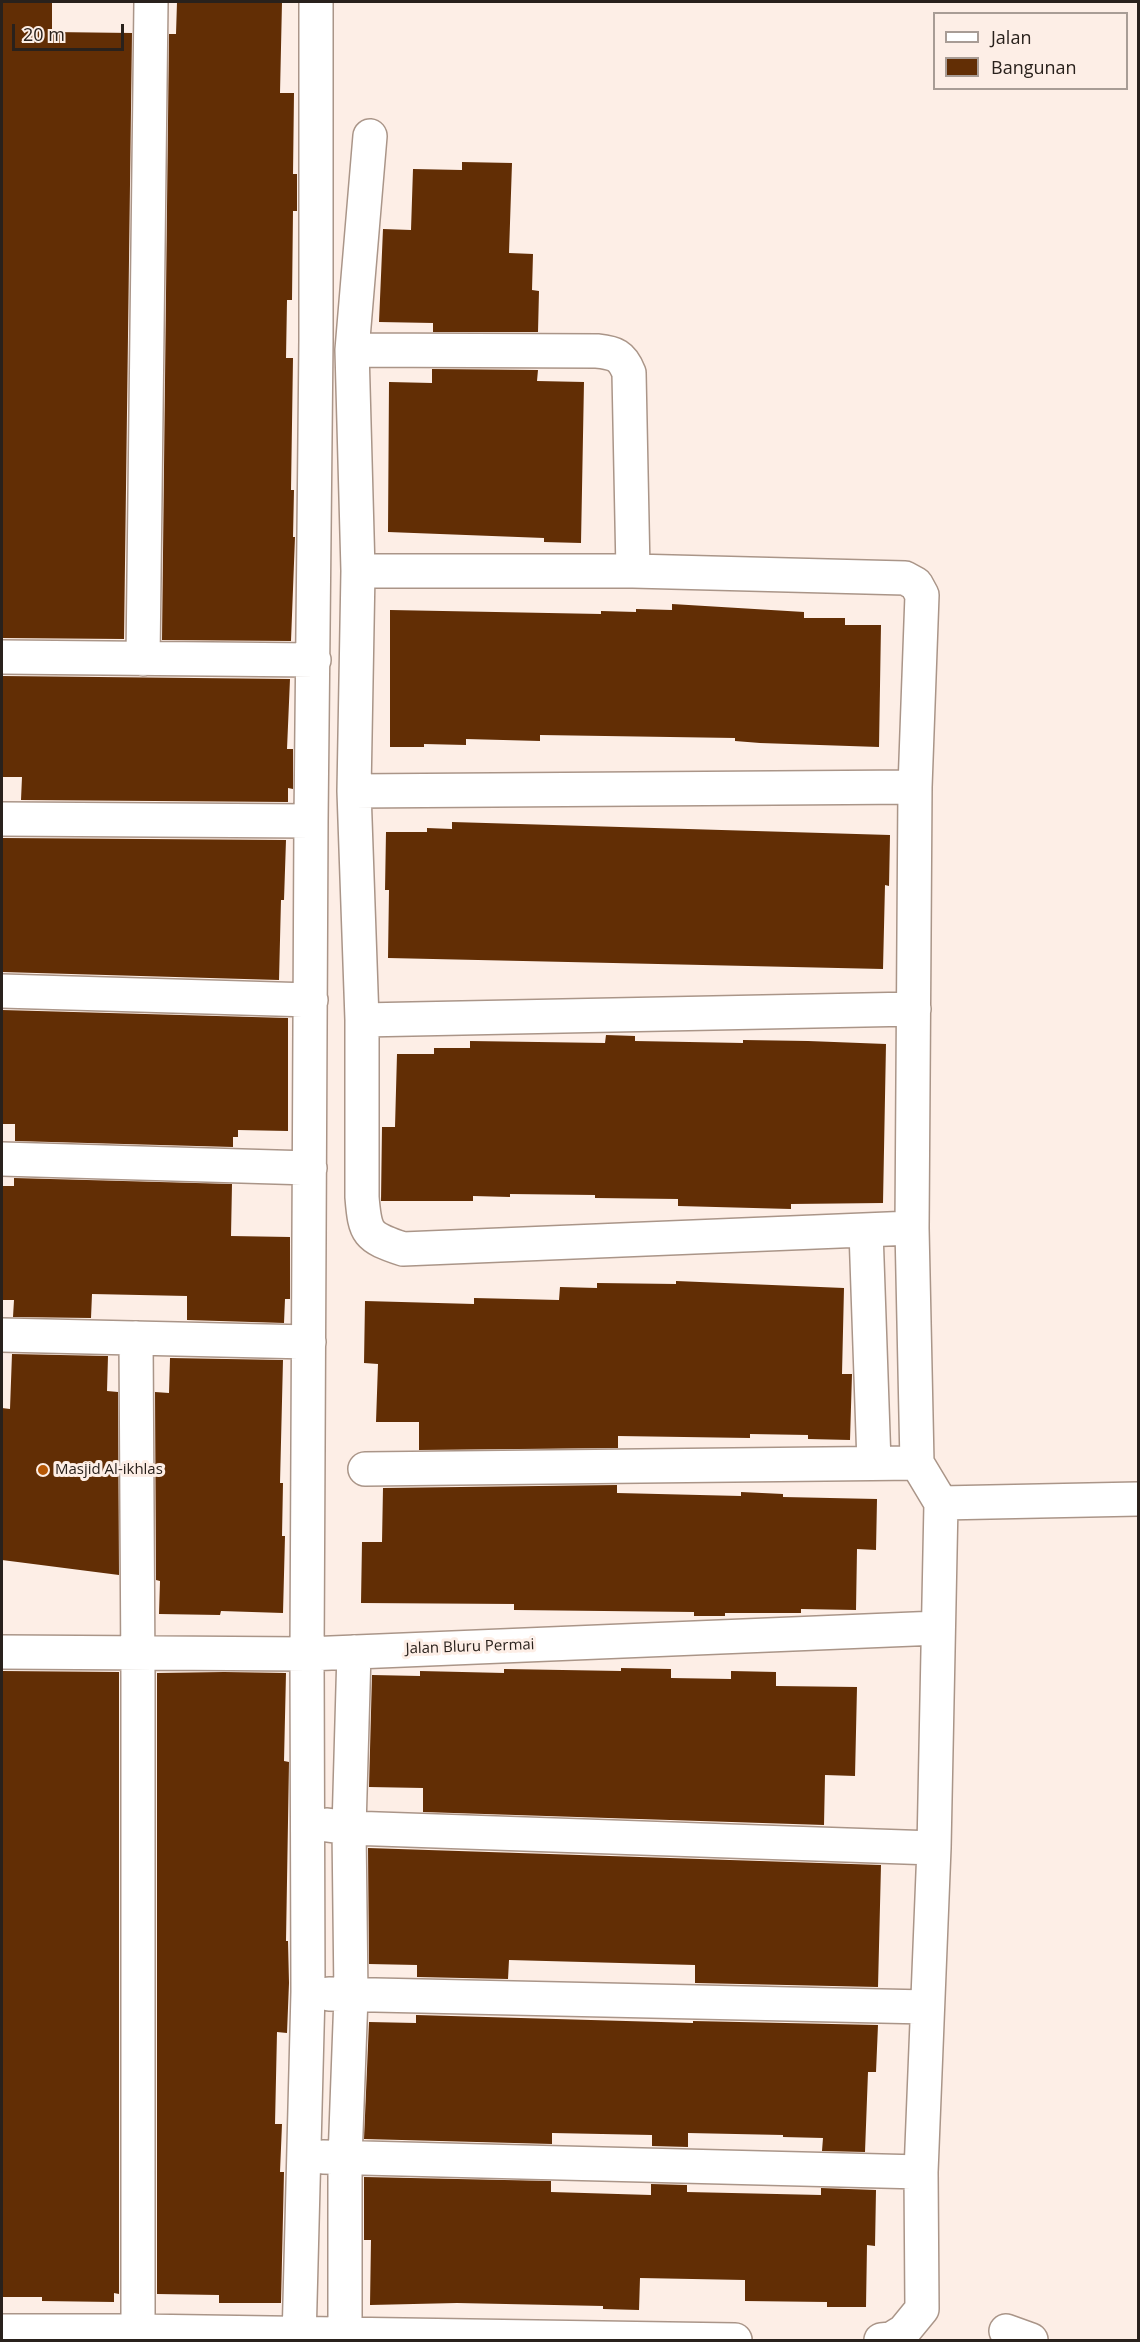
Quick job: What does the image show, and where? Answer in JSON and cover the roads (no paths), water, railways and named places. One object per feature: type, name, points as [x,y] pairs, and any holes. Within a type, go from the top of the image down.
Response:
[{"type":"street","points":[[143,658],[151,2]]},
{"type":"street","points":[[299,2337],[308,1992],[307,1654],[316,2]]},
{"type":"street","points":[[370,136],[352,350],[358,571],[354,791],[362,1020],[364,1225],[377,1240],[403,1249],[912,1228]]},
{"type":"street","points":[[352,350],[597,351],[617,354],[625,360],[629,373],[633,571]]},
{"type":"street","points":[[358,571],[633,571],[905,578],[916,584],[922,595],[915,787],[912,1228],[917,1463],[941,1503],[934,1848],[921,2172],[922,2309],[904,2331],[891,2339],[881,2340]]},
{"type":"street","points":[[2,657],[314,660]]},
{"type":"street","points":[[354,791],[915,787]]},
{"type":"street","points":[[2,819],[311,821]]},
{"type":"street","points":[[2,991],[311,1000]]},
{"type":"street","points":[[362,1020],[914,1009]]},
{"type":"street","points":[[2,1159],[310,1168]]},
{"type":"street","points":[[866,1231],[874,1463]]},
{"type":"street","points":[[2,1335],[309,1342]]},
{"type":"street","points":[[136,1338],[138,2331]]},
{"type":"street","points":[[365,1468],[917,1463]]},
{"type":"street","points":[[941,1503],[1138,1499]]},
{"type":"street","name":"Jalan Bluru Permai","points":[[2,1652],[307,1654],[938,1628]]},
{"type":"street","points":[[345,2337],[345,2159],[351,1996],[349,1828],[354,1652]]},
{"type":"street","points":[[309,1822],[349,1828],[934,1848]]},
{"type":"street","points":[[308,1992],[351,1996],[927,2007]]},
{"type":"street","points":[[303,2156],[345,2159],[921,2172]]},
{"type":"street","points":[[2,2331],[138,2331],[299,2337],[735,2340]]},
{"type":"place","name":"Masjid Al-ikhlas","points":[[43,1470]]}]
